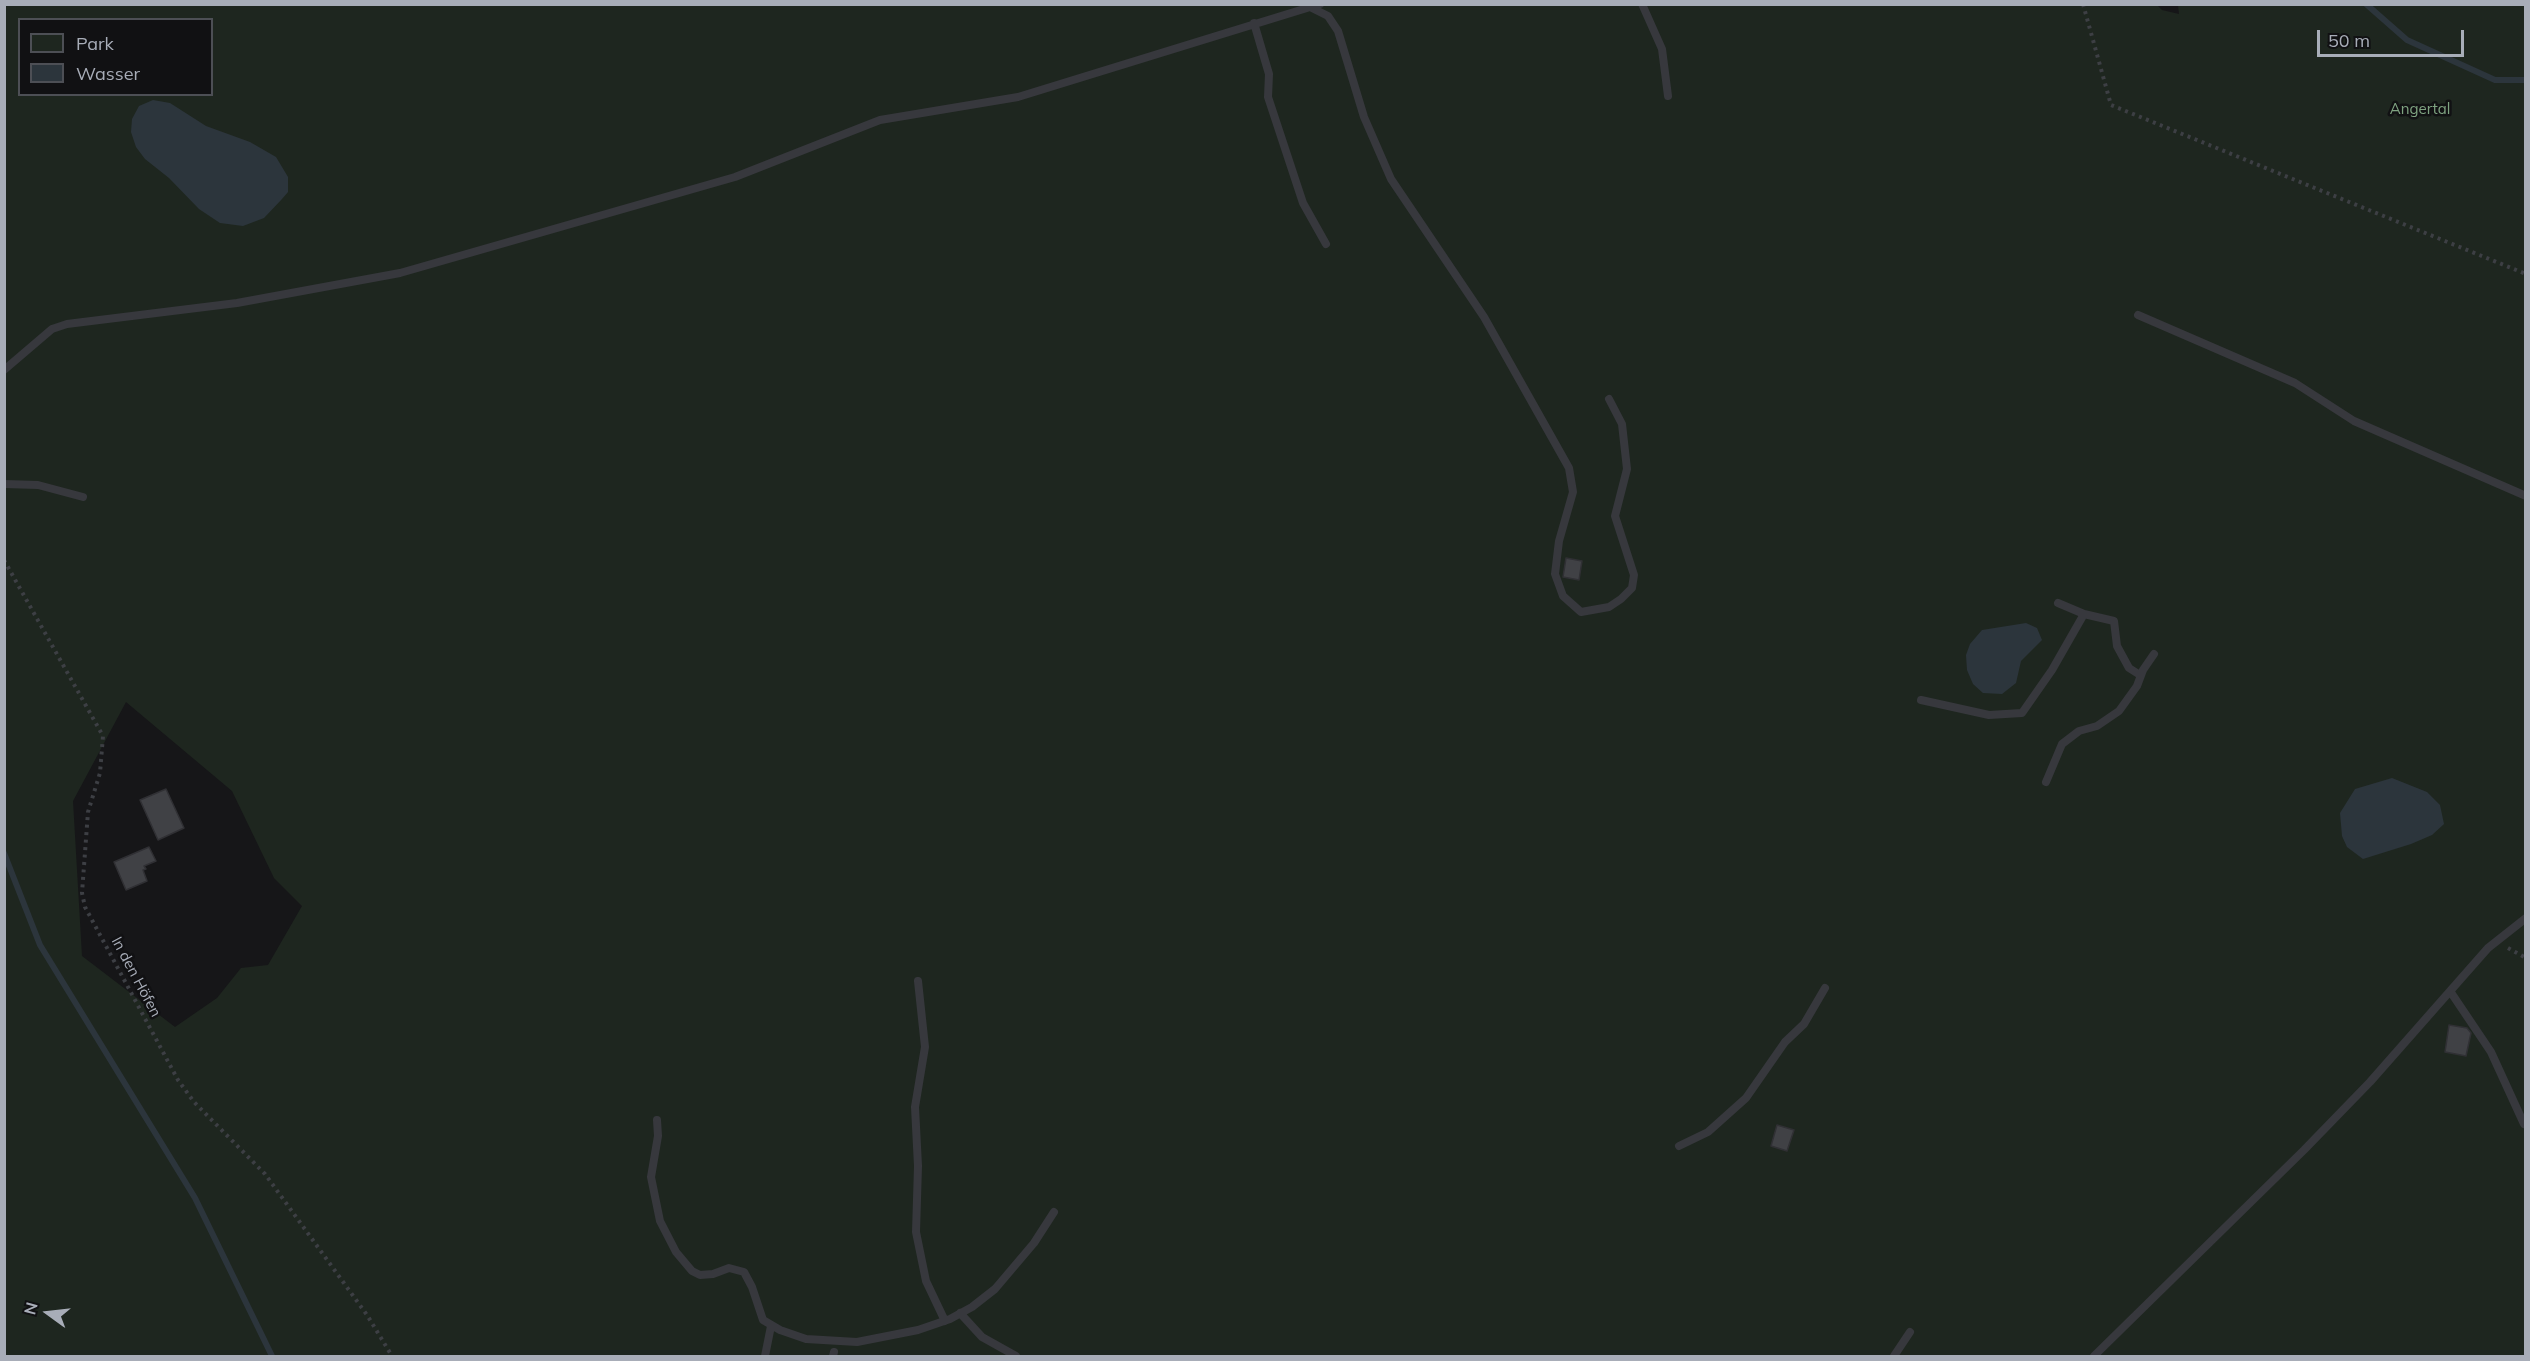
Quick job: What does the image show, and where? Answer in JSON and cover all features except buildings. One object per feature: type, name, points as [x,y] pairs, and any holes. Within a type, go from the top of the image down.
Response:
[{"type":"lane","points":[[1642,4],[1662,49],[1668,96]]},
{"type":"lane","points":[[4,370],[52,329],[67,324],[237,303],[399,273],[735,177],[880,120],[1018,97],[1254,23],[1316,6],[1328,16],[1338,31],[1364,117],[1391,179],[1484,317],[1569,468],[1573,492],[1559,541],[1555,574],[1563,596],[1581,612],[1609,607],[1621,599],[1632,588],[1634,574],[1615,516],[1627,469],[1622,424],[1609,399]]},
{"type":"lane","points":[[1254,23],[1269,74],[1268,97],[1303,203],[1326,244]]},
{"type":"lane","points":[[2138,315],[2295,383],[2354,421],[2526,496]]},
{"type":"lane","points":[[4,484],[38,485],[83,496]]},
{"type":"lane","points":[[2058,603],[2084,614],[2114,621],[2117,646],[2129,668],[2140,675]]},
{"type":"lane","points":[[1921,700],[1989,716],[2022,713],[2052,670],[2084,614]]},
{"type":"lane","points":[[2046,782],[2062,744],[2079,731],[2097,726],[2119,711],[2137,686],[2140,675],[2154,654]]},
{"type":"lane","points":[[2094,1356],[2312,1141],[2488,948],[2526,918]]},
{"type":"lane","points":[[918,981],[925,1047],[915,1107],[918,1166],[916,1232],[926,1281],[945,1321]]},
{"type":"lane","points":[[1679,1146],[1708,1132],[1746,1098],[1785,1042],[1804,1024],[1825,988]]},
{"type":"lane","points":[[2450,991],[2491,1052],[2524,1124]]},
{"type":"lane","points":[[657,1120],[658,1136],[651,1177],[657,1211],[667,1238],[684,1263],[700,1275],[713,1274],[729,1268],[744,1272],[752,1287],[759,1312],[771,1326],[806,1339],[857,1342],[897,1335],[945,1321],[984,1298],[1007,1276],[1045,1229],[1054,1212]]},
{"type":"lane","points":[[960,1313],[982,1337],[1016,1356]]},
{"type":"lane","points":[[765,1356],[771,1326]]},
{"type":"lane","points":[[1894,1356],[1910,1332]]},
{"type":"path","points":[[2083,4],[2111,105],[2526,274]]},
{"type":"path","name":"In den Höfen","points":[[4,560],[103,736],[100,772],[88,812],[82,893],[85,907],[178,1080],[194,1102],[266,1174],[367,1315],[393,1356]]},
{"type":"green space","name":"Angertal","points":[[2156,4],[2162,10],[2179,14],[2178,5],[2525,5],[2525,1356],[5,1356],[5,5]],"holes":[[[126,702],[232,791],[274,878],[302,906],[268,965],[241,968],[217,998],[175,1027],[82,956],[73,801]]]},
{"type":"water","points":[[153,100],[170,103],[206,126],[250,142],[276,157],[288,177],[288,192],[264,218],[243,226],[220,223],[199,209],[169,178],[145,159],[136,147],[131,132],[132,119],[139,106]]},
{"type":"water","points":[[2026,623],[2037,628],[2042,640],[2021,661],[2016,683],[2002,694],[1983,693],[1973,684],[1967,670],[1966,655],[1970,644],[1982,630]]},
{"type":"water","points":[[2392,778],[2427,792],[2440,805],[2444,824],[2432,835],[2363,859],[2347,847],[2342,836],[2340,813],[2355,789]]},
{"type":"waterway","points":[[2366,4],[2407,40],[2495,80],[2526,80]]},
{"type":"waterway","points":[[4,853],[40,945],[195,1198],[272,1356]]}]
